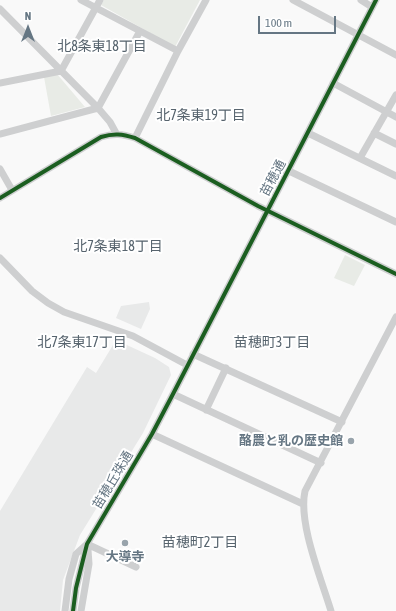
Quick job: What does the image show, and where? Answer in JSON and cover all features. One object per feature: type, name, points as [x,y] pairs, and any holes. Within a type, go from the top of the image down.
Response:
[{"type":"street","points":[[81,0],[178,51]]},
{"type":"street","points":[[0,83],[61,71],[100,0]]},
{"type":"street","points":[[135,138],[178,51],[206,0]]},
{"type":"street","points":[[293,0],[394,54],[396,45]]},
{"type":"street","points":[[361,0],[374,3]]},
{"type":"street","name":"苗穂通","points":[[187,365],[374,3]]},
{"type":"street","points":[[0,9],[98,108],[110,122],[116,133]]},
{"type":"street","points":[[0,134],[98,108],[140,31]]},
{"type":"street","points":[[333,83],[396,117]]},
{"type":"street","points":[[360,158],[396,95]]},
{"type":"street","points":[[0,198],[100,137],[116,133],[135,138],[268,210],[396,274]]},
{"type":"street","points":[[308,133],[396,176]]},
{"type":"street","points":[[374,133],[396,144]]},
{"type":"street","points":[[0,169],[12,190]]},
{"type":"street","points":[[288,171],[396,222]]},
{"type":"street","points":[[0,258],[32,291],[48,303],[64,312],[133,336],[187,365]]},
{"type":"street","points":[[331,611],[308,536],[303,504],[305,491],[321,463],[396,317]]},
{"type":"street","points":[[193,354],[342,422]]},
{"type":"street","name":"苗穂丘珠通","points":[[73,611],[76,588],[88,544],[152,434],[187,365]]},
{"type":"street","points":[[206,410],[226,368]]},
{"type":"street","points":[[173,394],[321,463]]},
{"type":"street","points":[[152,434],[303,504]]},
{"type":"street","points":[[88,544],[136,568]]},
{"type":"street","points":[[65,611],[69,579],[76,554],[88,544]]},
{"type":"street","points":[[81,611],[89,564],[88,544]]},
{"type":"shaded area","points":[[104,0],[200,0],[175,47],[101,5]]},
{"type":"shaded area","points":[[57,74],[85,107],[51,116],[44,77]]},
{"type":"shaded area","points":[[345,255],[365,265],[354,286],[334,278]]},
{"type":"shaded area","points":[[149,302],[150,309],[141,329],[116,318],[121,306]]},
{"type":"shaded area","points":[[116,340],[155,358],[169,367],[171,375],[143,433],[80,535],[63,580],[60,611],[0,611],[0,511],[87,367],[96,373]]},
{"type":"cycle path","points":[[73,611],[76,588],[87,544],[152,434],[376,0]]},
{"type":"cycle path","points":[[0,198],[101,137],[118,134],[135,138],[258,206],[396,274]]},
{"type":"place","name":"酪農と乳の歴史館","points":[[351,441]]},
{"type":"place","name":"大導寺","points":[[125,543]]},
{"type":"district","name":"北8条東18丁目","points":[[102,47]]},
{"type":"district","name":"北7条東19丁目","points":[[201,116]]},
{"type":"district","name":"北7条東18丁目","points":[[118,247]]},
{"type":"district","name":"北7条東17丁目","points":[[82,343]]},
{"type":"district","name":"苗穂町3丁目","points":[[272,343]]},
{"type":"district","name":"苗穂町2丁目","points":[[200,543]]}]
